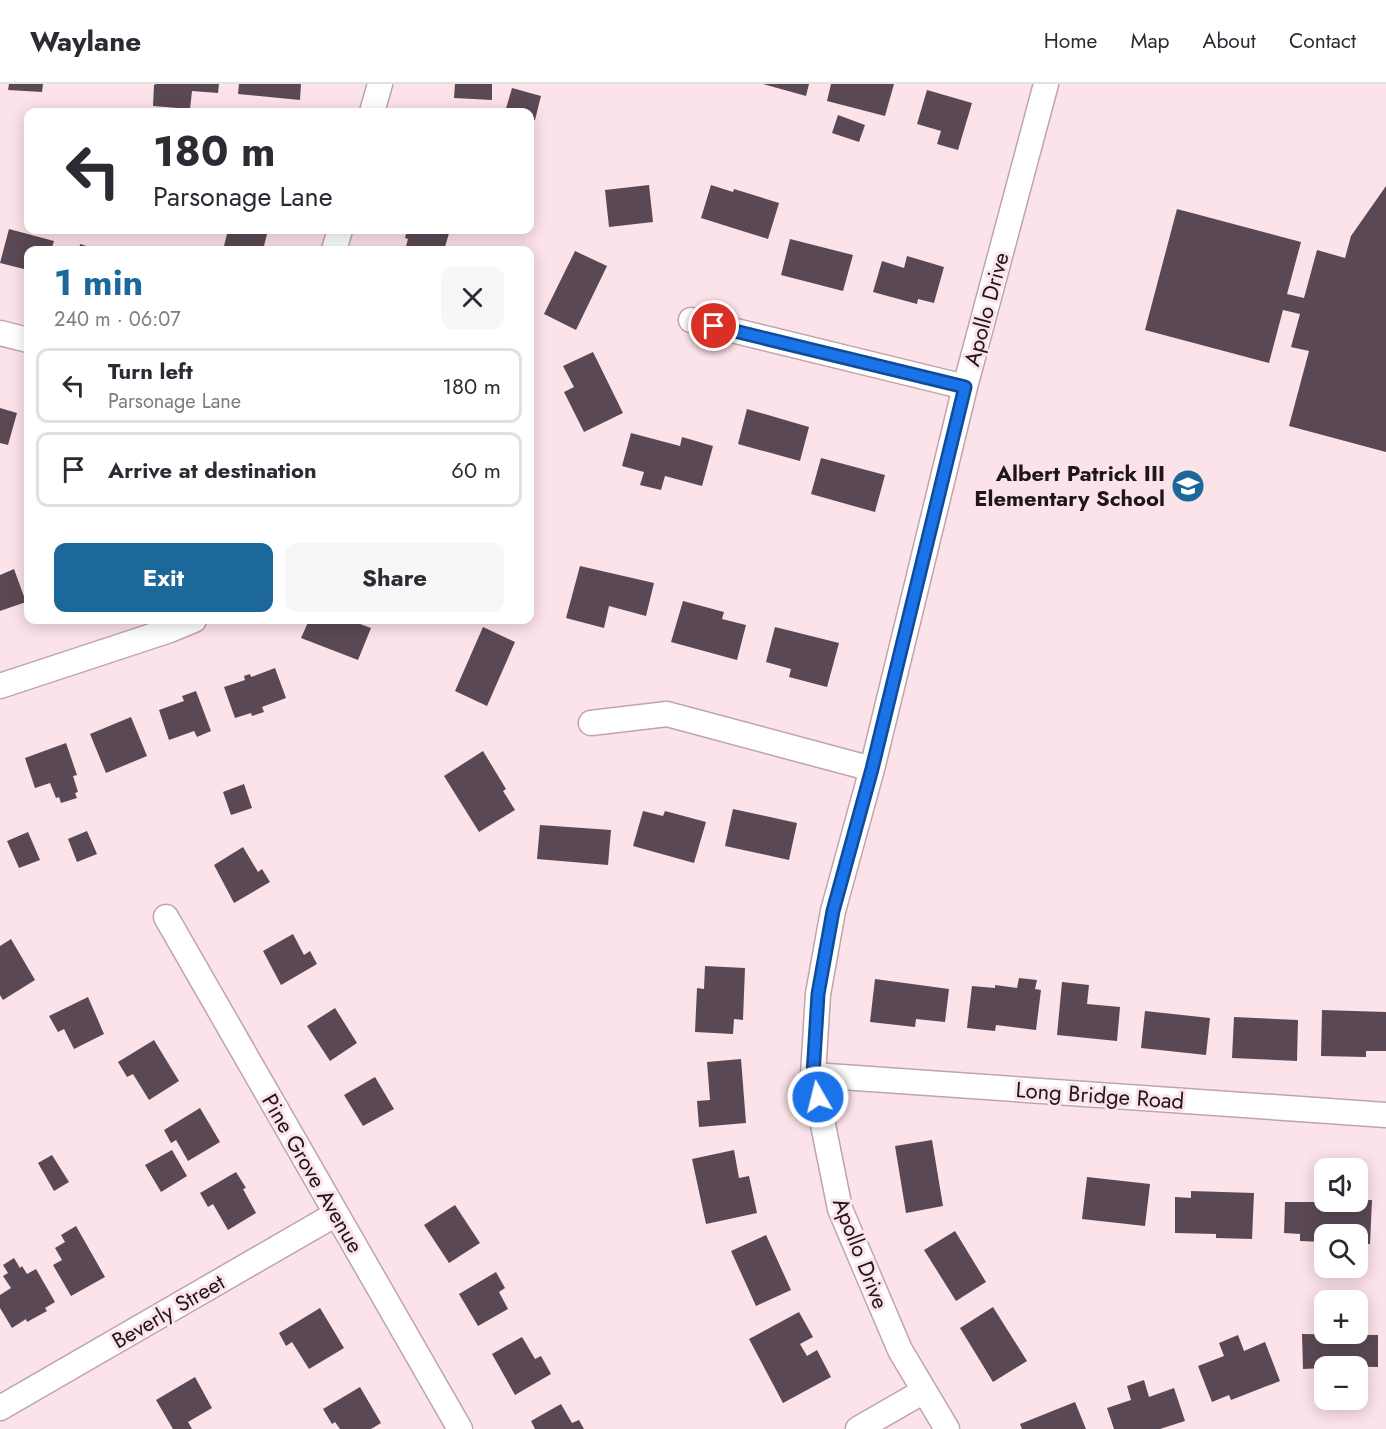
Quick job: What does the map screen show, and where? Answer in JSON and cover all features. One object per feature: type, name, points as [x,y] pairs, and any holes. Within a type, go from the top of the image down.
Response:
[{"type":"street","points":[[373,108],[380,84]]},
{"type":"street","name":"Apollo Drive","points":[[946,1429],[900,1350],[840,1209],[813,1075],[818,994],[833,911],[872,769],[965,387],[1046,84]]},
{"type":"street","points":[[691,320],[965,387]]},
{"type":"street","points":[[0,333],[24,339]]},
{"type":"street","points":[[0,686],[184,624]]},
{"type":"street","points":[[591,723],[666,714],[872,769]]},
{"type":"street","name":"Pine Grove Avenue","points":[[166,917],[460,1429]]},
{"type":"street","name":"Long Bridge Road","points":[[813,1075],[1386,1115]]},
{"type":"street","name":"Beverly Street","points":[[0,1408],[336,1214]]},
{"type":"street","points":[[858,1429],[924,1391]]},
{"type":"building","points":[[9,84],[43,84],[42,92],[8,90]]},
{"type":"building","points":[[219,84],[218,93],[192,91],[190,108],[153,106],[154,85]]},
{"type":"building","points":[[239,84],[301,84],[300,100],[238,94]]},
{"type":"building","points":[[455,84],[492,84],[492,100],[454,98]]},
{"type":"building","points":[[763,84],[809,84],[806,96]]},
{"type":"building","points":[[831,84],[894,84],[885,116],[827,101]]},
{"type":"building","points":[[512,88],[541,96],[535,120],[534,108],[506,108]]},
{"type":"building","points":[[927,90],[972,103],[958,150],[937,144],[941,131],[917,124]]},
{"type":"building","points":[[838,115],[865,125],[859,142],[832,133]]},
{"type":"building","points":[[649,185],[653,222],[609,227],[605,190]]},
{"type":"building","points":[[711,185],[733,192],[734,189],[779,203],[768,239],[701,218]]},
{"type":"building","points":[[1386,186],[1386,452],[1289,426],[1309,351],[1291,347],[1300,314],[1283,310],[1269,363],[1145,330],[1177,209],[1301,242],[1287,294],[1304,298],[1317,250],[1345,258],[1351,236]]},
{"type":"building","points":[[9,229],[54,241],[52,246],[24,246],[24,269],[0,263]]},
{"type":"building","points":[[227,234],[267,234],[264,246],[224,246]]},
{"type":"building","points":[[406,234],[449,234],[445,246],[406,246],[408,239],[405,238]]},
{"type":"building","points":[[790,239],[853,255],[843,291],[781,275]]},
{"type":"building","points":[[575,251],[607,266],[576,330],[544,314]]},
{"type":"building","points":[[907,256],[944,267],[934,303],[918,299],[917,304],[873,292],[882,261],[904,268]]},
{"type":"building","points":[[593,352],[623,413],[584,432],[564,392],[574,387],[563,366]]},
{"type":"building","points":[[0,408],[17,413],[8,445],[0,443]]},
{"type":"building","points":[[747,409],[809,427],[800,461],[738,444]]},
{"type":"building","points":[[631,433],[680,446],[682,437],[713,446],[702,486],[665,476],[661,490],[640,485],[644,472],[622,466]]},
{"type":"building","points":[[821,458],[885,475],[875,512],[811,494]]},
{"type":"building","points":[[580,566],[654,583],[646,616],[609,606],[604,628],[566,618]]},
{"type":"building","points":[[14,569],[24,603],[0,611],[0,575]]},
{"type":"building","points":[[683,601],[724,612],[722,619],[746,625],[737,660],[671,642]]},
{"type":"building","points":[[307,624],[360,624],[371,628],[358,660],[301,638]]},
{"type":"building","points":[[483,627],[515,642],[487,706],[455,691]]},
{"type":"building","points":[[775,627],[839,643],[827,687],[789,677],[791,669],[766,662]]},
{"type":"building","points":[[275,668],[286,698],[262,707],[264,712],[235,718],[224,687],[245,680],[244,676],[250,674],[251,677]]},
{"type":"building","points":[[196,691],[211,731],[197,737],[194,731],[169,740],[159,710],[184,701],[182,696]]},
{"type":"building","points":[[131,717],[147,756],[106,773],[90,734]]},
{"type":"building","points":[[66,743],[77,775],[73,776],[78,792],[75,793],[77,798],[61,803],[59,797],[56,798],[50,783],[35,788],[25,758]]},
{"type":"building","points":[[483,751],[506,789],[503,791],[515,810],[479,832],[444,776]]},
{"type":"building","points":[[244,784],[252,808],[231,815],[223,792]]},
{"type":"building","points":[[733,809],[797,823],[789,860],[725,846]]},
{"type":"building","points":[[643,811],[663,816],[665,811],[706,822],[694,863],[633,846]]},
{"type":"building","points":[[540,825],[611,830],[608,865],[537,859]]},
{"type":"building","points":[[87,831],[97,854],[77,862],[68,839]]},
{"type":"building","points":[[28,832],[40,860],[19,868],[7,841]]},
{"type":"building","points":[[243,847],[258,872],[262,869],[270,882],[234,903],[214,865]]},
{"type":"building","points":[[293,934],[304,955],[310,951],[317,964],[281,985],[263,951]]},
{"type":"building","points":[[11,939],[35,980],[3,1000],[0,995],[0,946]]},
{"type":"building","points":[[705,966],[745,968],[743,1020],[734,1019],[733,1034],[695,1032],[697,988],[704,989]]},
{"type":"building","points":[[1019,978],[1037,980],[1035,989],[1041,990],[1036,1030],[996,1025],[995,1031],[967,1028],[972,986],[995,988],[995,985],[1017,988]]},
{"type":"building","points":[[875,979],[949,989],[945,1022],[916,1019],[915,1027],[870,1022]]},
{"type":"building","points":[[1062,982],[1089,985],[1087,1004],[1120,1007],[1117,1041],[1057,1035]]},
{"type":"building","points":[[88,997],[104,1034],[74,1049],[64,1029],[58,1032],[49,1016]]},
{"type":"building","points":[[335,1008],[357,1043],[330,1061],[307,1026]]},
{"type":"building","points":[[1322,1010],[1386,1012],[1386,1051],[1366,1051],[1366,1057],[1321,1056]]},
{"type":"building","points":[[1145,1011],[1210,1018],[1206,1055],[1141,1048]]},
{"type":"building","points":[[1234,1017],[1298,1020],[1297,1061],[1232,1058]]},
{"type":"building","points":[[154,1040],[179,1081],[149,1100],[133,1074],[127,1077],[118,1062]]},
{"type":"building","points":[[741,1059],[746,1123],[699,1127],[697,1101],[710,1100],[707,1062]]},
{"type":"building","points":[[375,1077],[394,1109],[363,1126],[344,1095]]},
{"type":"building","points":[[200,1108],[220,1142],[188,1161],[176,1140],[171,1143],[164,1130]]},
{"type":"building","points":[[932,1140],[943,1206],[906,1213],[895,1146]]},
{"type":"building","points":[[172,1150],[187,1176],[161,1192],[145,1165]]},
{"type":"building","points":[[734,1150],[739,1178],[749,1176],[757,1213],[706,1224],[692,1159]]},
{"type":"building","points":[[52,1155],[69,1182],[54,1191],[38,1163]]},
{"type":"building","points":[[236,1172],[246,1188],[243,1189],[256,1213],[228,1230],[213,1204],[208,1207],[200,1193]]},
{"type":"building","points":[[1087,1177],[1150,1184],[1145,1226],[1082,1219]]},
{"type":"building","points":[[1191,1191],[1254,1193],[1252,1239],[1216,1238],[1216,1234],[1175,1233],[1175,1197],[1191,1198]]},
{"type":"building","points":[[1368,1200],[1372,1200],[1370,1244],[1368,1244],[1368,1224],[1314,1224],[1314,1242],[1300,1241],[1300,1234],[1284,1233],[1285,1202],[1314,1202],[1314,1212],[1368,1212]]},
{"type":"building","points":[[455,1205],[480,1243],[449,1263],[424,1225]]},
{"type":"building","points":[[76,1226],[105,1277],[71,1296],[53,1265],[62,1260],[55,1248],[65,1242],[61,1235]]},
{"type":"building","points":[[955,1231],[986,1282],[956,1301],[924,1250]]},
{"type":"building","points":[[766,1235],[791,1290],[756,1306],[731,1251]]},
{"type":"building","points":[[14,1258],[27,1274],[36,1269],[55,1302],[45,1308],[47,1311],[27,1322],[26,1319],[12,1328],[0,1308],[0,1295],[11,1288],[3,1276],[8,1273],[3,1265]]},
{"type":"building","points":[[496,1272],[505,1288],[499,1292],[508,1309],[478,1326],[459,1294]]},
{"type":"building","points":[[993,1307],[1027,1361],[993,1382],[960,1328]]},
{"type":"building","points":[[320,1308],[344,1348],[309,1369],[292,1342],[286,1346],[279,1333]]},
{"type":"building","points":[[799,1312],[813,1337],[800,1344],[807,1356],[817,1350],[831,1377],[783,1403],[749,1339]]},
{"type":"building","points":[[1302,1334],[1314,1334],[1314,1344],[1368,1344],[1368,1335],[1378,1335],[1378,1367],[1368,1367],[1368,1356],[1314,1356],[1314,1368],[1303,1369]]},
{"type":"building","points":[[1238,1335],[1244,1351],[1265,1342],[1280,1381],[1231,1400],[1229,1395],[1212,1402],[1198,1366],[1224,1356],[1219,1343]]},
{"type":"building","points":[[522,1337],[535,1359],[541,1356],[551,1374],[515,1395],[492,1354]]},
{"type":"building","points":[[195,1377],[212,1408],[188,1422],[192,1429],[173,1429],[156,1400]]},
{"type":"building","points":[[1144,1380],[1149,1397],[1174,1388],[1185,1421],[1160,1429],[1114,1429],[1107,1408],[1131,1400],[1127,1386]]},
{"type":"building","points":[[360,1387],[381,1423],[371,1429],[340,1429],[335,1422],[332,1424],[323,1409]]},
{"type":"building","points":[[1075,1402],[1086,1429],[1022,1429],[1020,1424]]},
{"type":"building","points":[[561,1404],[572,1423],[579,1420],[584,1429],[535,1429],[531,1421]]},
{"type":"place","name":"Albert Patrick III Elementary School","points":[[1188,486]]},
{"type":"route","points":[[714,326],[965,387],[872,769],[833,911],[818,994],[813,1075],[818,1097]]}]
